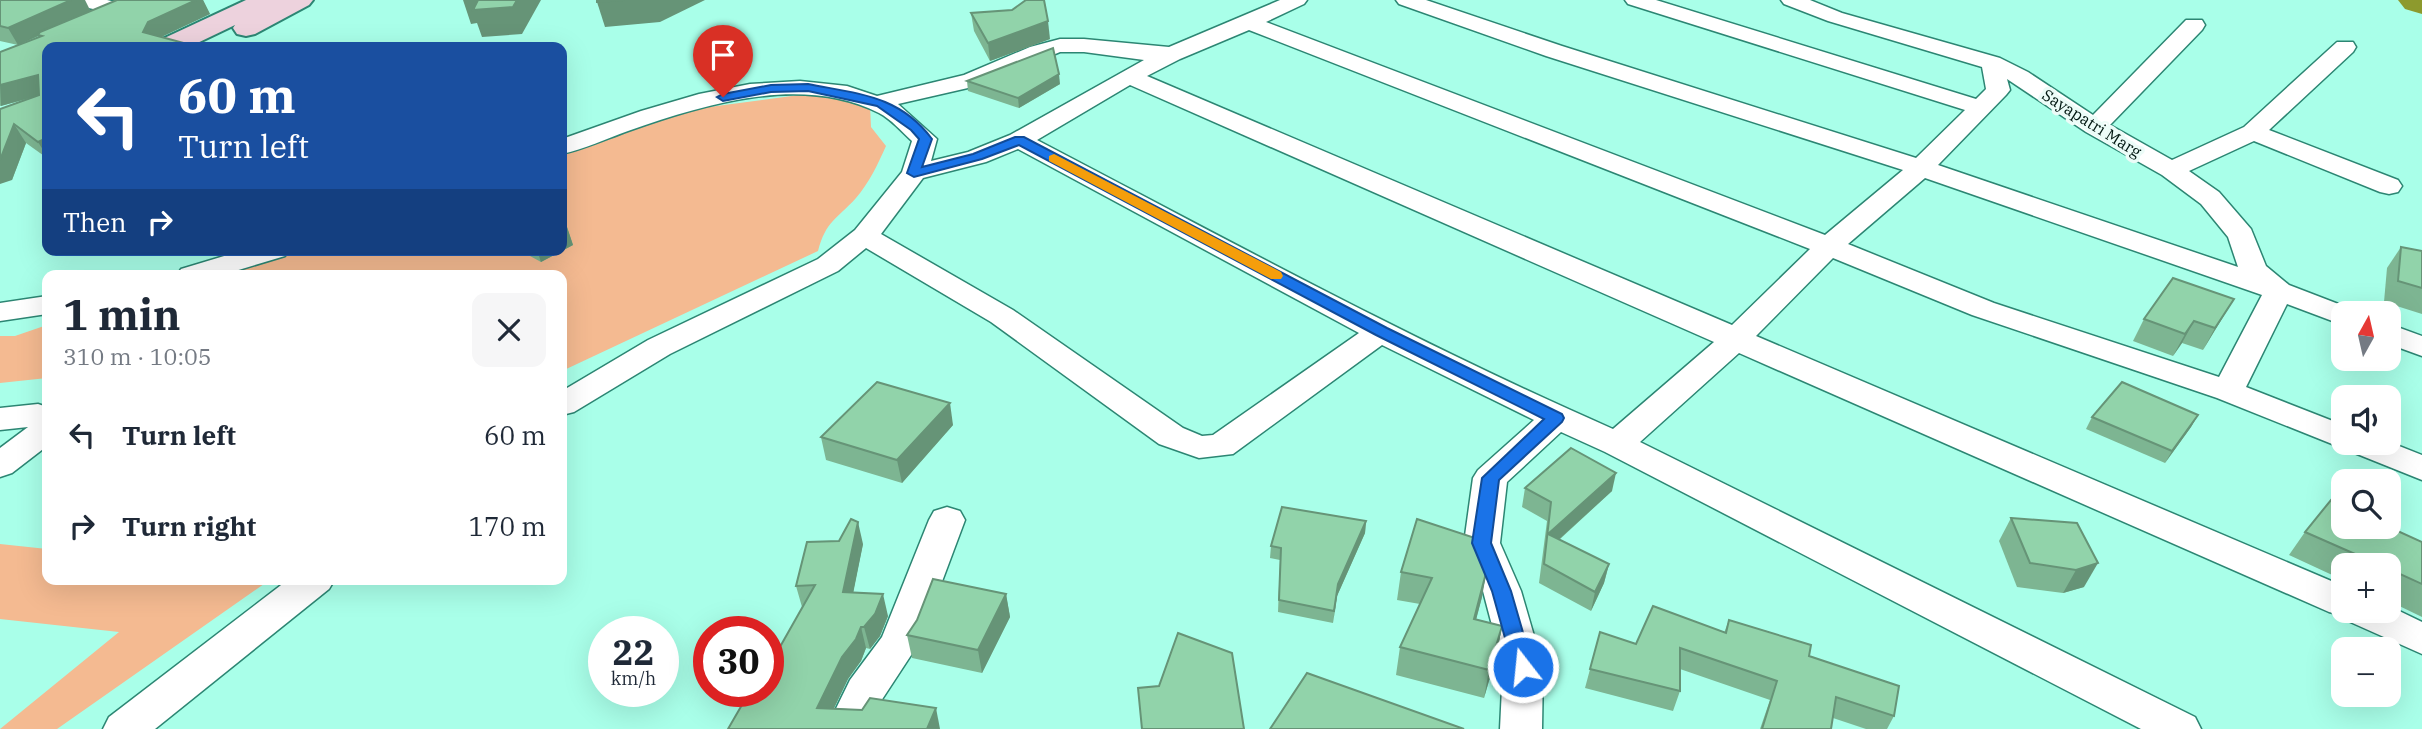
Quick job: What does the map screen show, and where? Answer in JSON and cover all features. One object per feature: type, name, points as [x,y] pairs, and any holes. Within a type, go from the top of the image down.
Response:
[{"type":"main road","points":[[177,42],[265,0]]},
{"type":"main road","points":[[216,42],[300,0]]},
{"type":"street","points":[[77,0],[130,4]]},
{"type":"street","points":[[914,173],[977,157],[1019,140],[1172,54],[1297,0]]},
{"type":"street","points":[[1406,0],[1554,51],[1921,168],[2279,291],[2228,391]]},
{"type":"street","points":[[1635,0],[1979,107]]},
{"type":"street","name":"Sayapatri Marg","points":[[1791,0],[1843,8],[1992,63],[2020,77],[2095,127],[2171,170],[2210,198],[2241,235],[2253,270],[2279,291],[2331,311]]},
{"type":"street","points":[[85,26],[130,4]]},
{"type":"street","points":[[1249,23],[1829,246],[1983,309],[2228,391],[2331,432]]},
{"type":"street","points":[[2095,127],[2194,25]]},
{"type":"street","points":[[881,103],[920,90],[985,76],[1007,63],[1068,44],[1150,55],[1172,54]]},
{"type":"street","points":[[2171,170],[2253,132],[2345,47]]},
{"type":"street","points":[[1617,444],[1736,339],[1829,246],[1921,168],[1998,90],[1992,63]]},
{"type":"street","points":[[1130,77],[2331,597]]},
{"type":"street","points":[[567,145],[675,106],[771,88],[808,88],[881,103],[915,127],[925,139],[914,173],[865,236],[828,265],[659,347],[567,402]]},
{"type":"street","points":[[2253,132],[2389,186]]},
{"type":"street","points":[[1019,140],[1381,331],[1556,418],[1617,444],[2180,729]]},
{"type":"street","points":[[865,236],[1002,316],[1171,436],[1199,447],[1221,446],[1381,331]]},
{"type":"street","points":[[208,270],[255,256]]},
{"type":"street","points":[[0,312],[42,306]]},
{"type":"street","points":[[2401,338],[2422,347]]},
{"type":"street","points":[[0,419],[42,416]]},
{"type":"street","points":[[1521,729],[1523,667],[1502,591],[1482,543],[1490,478],[1556,418]]},
{"type":"street","points":[[0,466],[42,433]]},
{"type":"street","points":[[2389,455],[2422,468]]},
{"type":"street","points":[[847,729],[865,692],[899,643],[947,520]]},
{"type":"street","points":[[124,729],[308,585]]},
{"type":"street","points":[[2388,623],[2422,639]]},
{"type":"shaded area","points":[[814,93],[870,105],[871,127],[886,146],[861,192],[828,227],[818,251],[567,369],[567,270],[219,270],[269,256],[567,256],[567,152],[679,111]]},
{"type":"shaded area","points":[[42,327],[42,379],[0,383],[0,336],[15,336]]},
{"type":"shaded area","points":[[0,544],[42,548],[42,585],[262,585],[57,729],[0,729],[119,632],[0,619]]},
{"type":"building","points":[[0,0],[71,0],[8,28],[0,26]]},
{"type":"building","points":[[117,0],[196,0],[148,22],[143,32],[180,42],[42,42],[42,140],[38,142],[14,124],[0,160],[0,109],[39,95],[38,75],[0,85],[0,52],[42,36],[38,35]]},
{"type":"building","points":[[478,0],[517,0],[513,7],[473,10]]},
{"type":"building","points":[[1026,0],[1044,0],[1048,21],[988,43],[971,13],[1012,10]]},
{"type":"building","points":[[1053,48],[1059,74],[1018,98],[967,81]]},
{"type":"building","points":[[2401,247],[2422,251],[2422,288],[2398,281]]},
{"type":"building","points":[[2173,278],[2234,299],[2215,328],[2194,321],[2185,334],[2144,319]]},
{"type":"building","points":[[877,382],[950,403],[897,460],[821,437]]},
{"type":"building","points":[[2122,382],[2198,415],[2172,451],[2092,417]]},
{"type":"building","points":[[1571,448],[1616,473],[1548,534],[1609,564],[1595,592],[1544,564],[1551,502],[1525,488]]},
{"type":"building","points":[[2331,500],[2331,539],[2401,539],[2401,532],[2422,542],[2422,584],[2401,574],[2401,553],[2353,553],[2305,532]]},
{"type":"building","points":[[1282,507],[1366,521],[1338,584],[1334,611],[1279,600],[1281,548],[1271,546]]},
{"type":"building","points":[[2011,518],[2077,523],[2098,563],[2076,570],[2030,563]]},
{"type":"building","points":[[851,519],[858,522],[843,592],[883,594],[875,614],[861,627],[856,639],[842,657],[817,708],[862,710],[870,698],[936,708],[927,729],[728,729],[741,707],[784,707],[784,640],[815,585],[796,586],[807,542],[839,541]]},
{"type":"building","points":[[1417,519],[1475,538],[1487,569],[1474,619],[1502,626],[1489,670],[1400,647],[1432,578],[1401,572]]},
{"type":"building","points":[[933,579],[1006,594],[978,650],[907,635],[917,620]]},
{"type":"building","points":[[1653,606],[1726,633],[1729,620],[1811,645],[1809,656],[1899,686],[1894,716],[1836,697],[1831,729],[1762,729],[1777,681],[1680,648],[1680,691],[1590,669],[1600,632],[1636,644]]},
{"type":"building","points":[[1178,633],[1232,653],[1244,729],[1142,729],[1138,688],[1159,686]]},
{"type":"building","points":[[1307,673],[1464,729],[1270,729]]},
{"type":"slow traffic","points":[[1054,158],[1276,276]]},
{"type":"route","points":[[723,97],[771,88],[808,88],[843,93],[881,103],[915,127],[925,139],[914,173],[977,157],[1019,140],[1381,331],[1556,418],[1490,478],[1482,543],[1502,591],[1523,667]]}]
